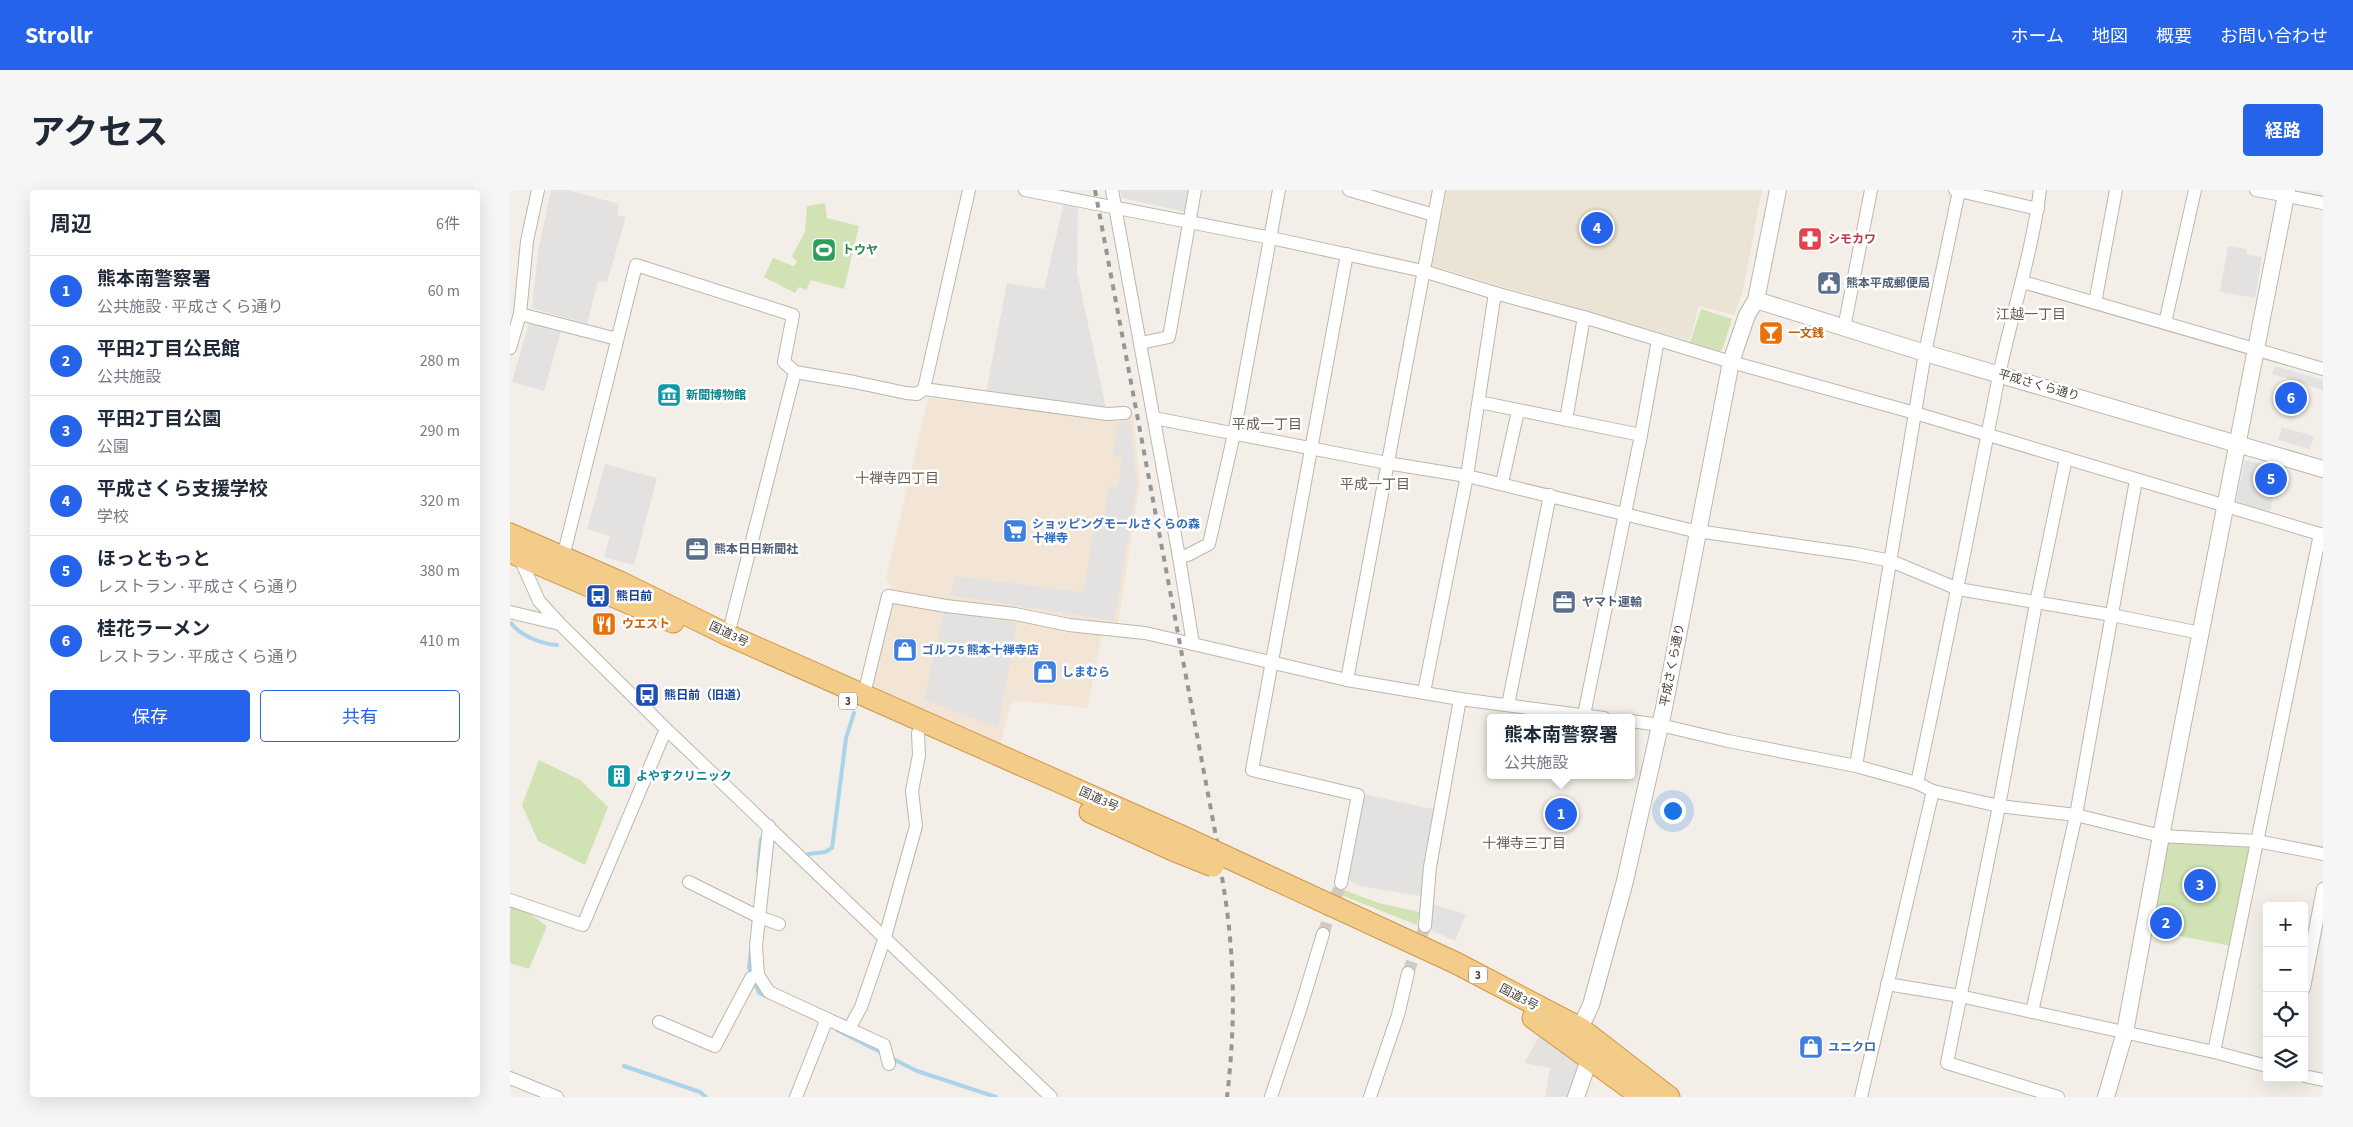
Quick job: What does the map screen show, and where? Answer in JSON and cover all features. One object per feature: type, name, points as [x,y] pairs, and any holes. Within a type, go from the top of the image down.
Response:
[{"type":"highway","name":"国道3号","points":[[515,545],[918,733],[1456,963],[1580,1028],[1669,1097]]},
{"type":"highway","name":"国道3号","points":[[561,566],[620,582],[728,634],[864,694],[1177,843]]},
{"type":"highway","name":"国道3号","points":[[1269,884],[1495,995],[1543,1023],[1642,1097]]},
{"type":"street","points":[[510,348],[520,314],[527,241],[538,190]]},
{"type":"street","points":[[561,566],[616,339],[636,265],[793,315],[784,362],[795,372],[917,394],[924,389],[969,190]]},
{"type":"street","points":[[1025,190],[1271,238],[1423,271],[1584,317],[1731,362],[1916,412],[2321,535],[2214,1052]]},
{"type":"street","points":[[1112,190],[1141,343],[1193,644]]},
{"type":"street","points":[[1141,343],[1169,337],[1195,190]]},
{"type":"street","points":[[1179,557],[1188,555],[1209,544],[1234,434],[1279,190]]},
{"type":"street","points":[[1347,680],[1439,190]]},
{"type":"street","name":"平成さくら通り","points":[[1580,1028],[1591,1006],[1625,881],[1660,725],[1731,362],[1747,315],[1756,300],[1778,190]]},
{"type":"street","points":[[1844,328],[1872,190]]},
{"type":"street","points":[[1955,190],[2038,208]]},
{"type":"street","points":[[1917,783],[1958,589],[2000,374],[2022,282],[2040,190]]},
{"type":"street","points":[[2095,303],[2116,190]]},
{"type":"street","points":[[2165,323],[2195,190]]},
{"type":"street","points":[[2256,190],[2286,193],[2323,203]]},
{"type":"street","points":[[1354,191],[1434,215]]},
{"type":"street","points":[[1856,766],[1925,353],[1959,191]]},
{"type":"street","points":[[2106,1097],[2125,1032],[2160,836],[2286,193]]},
{"type":"street","points":[[1341,883],[1358,795],[1252,770],[1347,254]]},
{"type":"street","points":[[2022,282],[2323,369]]},
{"type":"street","points":[[1424,692],[1467,476],[1495,293]]},
{"type":"street","name":"平成さくら通り","points":[[1756,300],[1925,353],[2323,469]]},
{"type":"street","points":[[520,314],[616,339]]},
{"type":"street","points":[[1566,420],[1584,317]]},
{"type":"street","points":[[1584,714],[1641,435],[1658,340]]},
{"type":"street","points":[[728,634],[795,372]]},
{"type":"street","points":[[924,389],[1107,414],[1125,413]]},
{"type":"street","points":[[1479,402],[1641,435]]},
{"type":"street","points":[[1502,484],[1518,411]]},
{"type":"street","points":[[1154,418],[1311,449],[1467,476],[1698,531],[1856,554],[1891,562],[1958,589],[2112,615],[2200,633]]},
{"type":"street","points":[[2058,1097],[1947,1063],[2066,458]]},
{"type":"street","points":[[2032,1012],[2076,816],[2136,480]]},
{"type":"street","points":[[1508,705],[1550,495]]},
{"type":"street","points":[[515,545],[539,601],[560,624],[666,729],[1051,1097]]},
{"type":"street","points":[[864,694],[888,596],[946,606],[1015,614],[1069,626],[1145,633],[1347,680],[1460,699],[1576,714]]},
{"type":"street","points":[[510,612],[560,624]]},
{"type":"street","points":[[1425,926],[1430,867],[1460,699]]},
{"type":"street","points":[[1635,722],[1660,725],[1728,741],[1856,766],[1917,783],[1932,791],[1999,806],[2076,816],[2160,836],[2257,841],[2323,854]]},
{"type":"street","points":[[510,900],[582,925],[666,729]]},
{"type":"street","points":[[849,1029],[861,1007],[884,937],[916,826],[912,791],[919,755],[918,733]]},
{"type":"street","points":[[1861,1097],[1932,791]]},
{"type":"street","points":[[769,826],[756,946],[758,975],[769,992],[884,1045],[889,1064]]},
{"type":"street","points":[[689,882],[759,917],[779,924]]},
{"type":"street","points":[[2308,967],[2323,889]]},
{"type":"street","points":[[1271,1097],[1323,934]]},
{"type":"street","points":[[1370,1097],[1398,1015],[1408,973]]},
{"type":"street","points":[[659,1022],[715,1046],[751,978],[758,975]]},
{"type":"street","points":[[1887,984],[1960,996],[2214,1052],[2263,1065]]},
{"type":"street","points":[[796,1097],[825,1024],[823,1017]]},
{"type":"street","points":[[1576,1097],[1590,1057],[1580,1028]]},
{"type":"street","points":[[2308,1077],[2323,1080]]},
{"type":"street","points":[[510,1078],[538,1093],[557,1097]]},
{"type":"shaded area","points":[[551,190],[568,190],[619,204],[617,215],[626,217],[607,282],[598,281],[587,324],[532,308],[538,252]]},
{"type":"shaded area","points":[[1120,190],[1190,190],[1186,212],[1122,198]]},
{"type":"shaded area","points":[[1447,190],[1762,190],[1742,295],[1734,315],[1699,306],[1689,341],[1432,266]]},
{"type":"shaded area","points":[[1064,202],[1078,206],[1077,272],[1106,408],[986,392],[1007,283],[1044,289]]},
{"type":"shaded area","points":[[2228,246],[2247,249],[2246,254],[2262,257],[2255,298],[2220,292]]},
{"type":"shaded area","points":[[530,319],[562,328],[544,391],[512,382]]},
{"type":"shaded area","points":[[2275,366],[2323,380],[2323,390],[2272,374]]},
{"type":"shaded area","name":"ショッピングモールさくらの森 十禅寺","points":[[928,398],[1103,417],[1133,413],[1140,482],[1118,624],[1103,631],[1087,708],[1012,700],[1000,745],[870,687],[891,586],[886,579]]},
{"type":"shaded area","points":[[1130,420],[1137,485],[1114,621],[950,595],[956,576],[1083,592],[1096,517],[1104,517],[1108,487],[1118,487],[1122,457],[1113,456],[1117,424]]},
{"type":"shaded area","points":[[2282,427],[2314,436],[2310,449],[2278,440]]},
{"type":"shaded area","points":[[2245,460],[2266,465],[2260,488],[2274,492],[2270,511],[2236,502]]},
{"type":"shaded area","points":[[605,464],[657,478],[634,565],[604,557],[610,536],[587,529]]},
{"type":"shaded area","points":[[944,611],[1017,623],[998,728],[924,700]]},
{"type":"shaded area","points":[[1363,794],[1437,810],[1421,896],[1360,886],[1346,879]]},
{"type":"shaded area","points":[[1431,904],[1466,914],[1455,941],[1428,929]]},
{"type":"shaded area","points":[[1540,1035],[1580,1062],[1567,1097],[1545,1097],[1550,1068],[1524,1063]]},
{"type":"green space","name":"トウヤ","points":[[825,203],[827,218],[859,226],[844,289],[811,280],[806,290],[799,287],[795,293],[764,277],[773,258],[794,266],[797,262],[792,256],[805,232],[807,206]]},
{"type":"green space","points":[[1701,309],[1732,319],[1723,348],[1720,351],[1690,342]]},
{"type":"green space","points":[[539,760],[580,780],[608,807],[585,865],[538,841],[522,805]]},
{"type":"green space","points":[[2161,836],[2257,841],[2236,947],[2144,929]]},
{"type":"green space","points":[[1344,890],[1379,903],[1419,912],[1417,925],[1341,895]]},
{"type":"green space","points":[[510,903],[520,907],[547,926],[529,969],[510,963]]},
{"type":"waterway","points":[[511,623],[520,632],[532,638],[557,645]]},
{"type":"waterway","points":[[808,854],[825,852],[832,848],[846,738],[854,713]]},
{"type":"waterway","points":[[758,872],[761,839]]},
{"type":"waterway","points":[[751,951],[749,968],[759,993],[768,997]]},
{"type":"waterway","points":[[837,1030],[882,1053]]},
{"type":"waterway","points":[[891,1058],[917,1071],[996,1097]]},
{"type":"waterway","points":[[624,1066],[700,1092],[706,1097]]},
{"type":"tunnel","points":[[1323,934],[1341,883]]},
{"type":"tunnel","points":[[1408,973],[1425,926]]},
{"type":"railway","points":[[1095,190],[1217,842]]},
{"type":"railway","points":[[1222,877],[1230,933],[1233,987],[1232,1041],[1227,1097]]},
{"type":"place","name":"平成さくら支援学校","points":[[1597,228]]},
{"type":"place","name":"シモカワ","points":[[1810,239]]},
{"type":"place","name":"トウヤ","points":[[824,250]]},
{"type":"place","name":"熊本平成郵便局","points":[[1829,283]]},
{"type":"place","name":"一文銭","points":[[1771,333]]},
{"type":"place","name":"新聞博物館","points":[[669,395]]},
{"type":"place","name":"桂花ラーメン","points":[[2291,398]]},
{"type":"place","name":"ほっともっと","points":[[2271,479]]},
{"type":"place","name":"ショッピングモールさくらの森 十禅寺","points":[[1015,531]]},
{"type":"place","name":"熊本日日新聞社","points":[[697,549]]},
{"type":"place","name":"熊日前","points":[[598,596]]},
{"type":"place","name":"ヤマト運輸","points":[[1564,602]]},
{"type":"place","name":"ウエスト","points":[[604,624]]},
{"type":"place","name":"ゴルフ5 熊本十禅寺店","points":[[905,650]]},
{"type":"place","name":"しまむら","points":[[1045,672]]},
{"type":"place","name":"熊日前（旧道）","points":[[647,695]]},
{"type":"place","name":"よやすクリニック","points":[[619,776]]},
{"type":"place","name":"熊本南警察署","points":[[1561,814]]},
{"type":"place","name":"平田2丁目公園","points":[[2200,885]]},
{"type":"place","name":"平田2丁目公民館","points":[[2166,923]]},
{"type":"place","name":"ユニクロ","points":[[1811,1047]]},
{"type":"district","name":"江越一丁目","points":[[2031,314]]},
{"type":"district","name":"平成一丁目","points":[[1267,424]]},
{"type":"district","name":"十禅寺四丁目","points":[[897,478]]},
{"type":"district","name":"平成一丁目","points":[[1375,484]]},
{"type":"district","name":"十禅寺三丁目","points":[[1524,843]]}]
